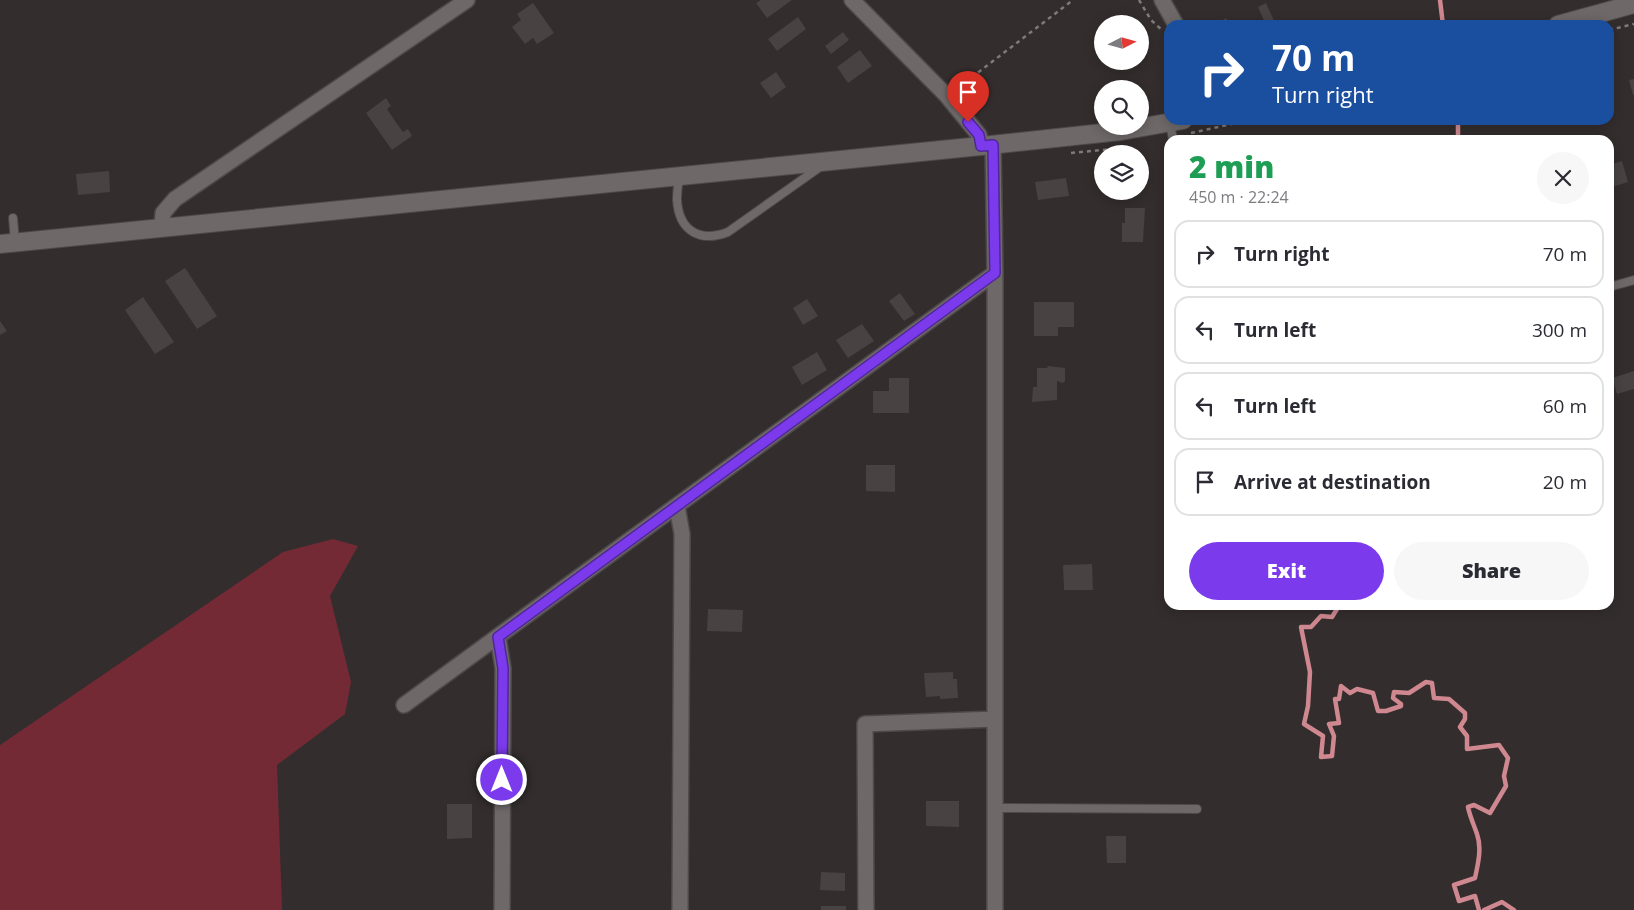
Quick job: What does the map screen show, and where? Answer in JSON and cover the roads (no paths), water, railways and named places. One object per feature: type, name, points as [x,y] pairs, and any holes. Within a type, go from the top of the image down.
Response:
[{"type":"street","points":[[162,228],[163,213],[175,199],[467,0]]},
{"type":"street","points":[[852,0],[947,96],[987,145],[995,273],[995,910]]},
{"type":"street","points":[[1162,0],[1169,20]]},
{"type":"street","points":[[1576,20],[1634,4]]},
{"type":"street","points":[[7,243],[1121,131],[1176,128]]},
{"type":"street","points":[[404,705],[995,273]]},
{"type":"street","points":[[677,506],[682,534],[680,910]]},
{"type":"street","points":[[498,637],[503,668],[502,910]]},
{"type":"street","points":[[866,910],[865,724],[995,719]]},
{"type":"lane","points":[[678,176],[677,201],[686,227],[696,234],[707,236],[720,235],[734,228],[828,161]]},
{"type":"lane","points":[[7,243],[13,218]]},
{"type":"lane","points":[[1614,286],[1634,280]]},
{"type":"lane","points":[[995,808],[1197,809]]},
{"type":"waterway","points":[[1440,0],[1442,20]]},
{"type":"waterway","points":[[1458,125],[1458,135]]},
{"type":"waterway","points":[[1336,610],[1332,617],[1321,616],[1311,627],[1301,627],[1310,672],[1308,706],[1304,724],[1323,736],[1321,757],[1332,756],[1334,736],[1329,724],[1339,723],[1335,699],[1339,699],[1341,686],[1350,693],[1357,689],[1373,693],[1378,711],[1386,711],[1401,706],[1393,698],[1394,692],[1409,693],[1426,682],[1432,683],[1434,698],[1449,699],[1465,713],[1465,719],[1460,727],[1467,736],[1467,749],[1499,745],[1508,758],[1504,776],[1506,786],[1490,813],[1474,805],[1468,807],[1478,839],[1477,867],[1475,878],[1454,885],[1459,901],[1475,896],[1479,910]]},
{"type":"waterway","points":[[1484,910],[1502,902],[1514,910]]}]
